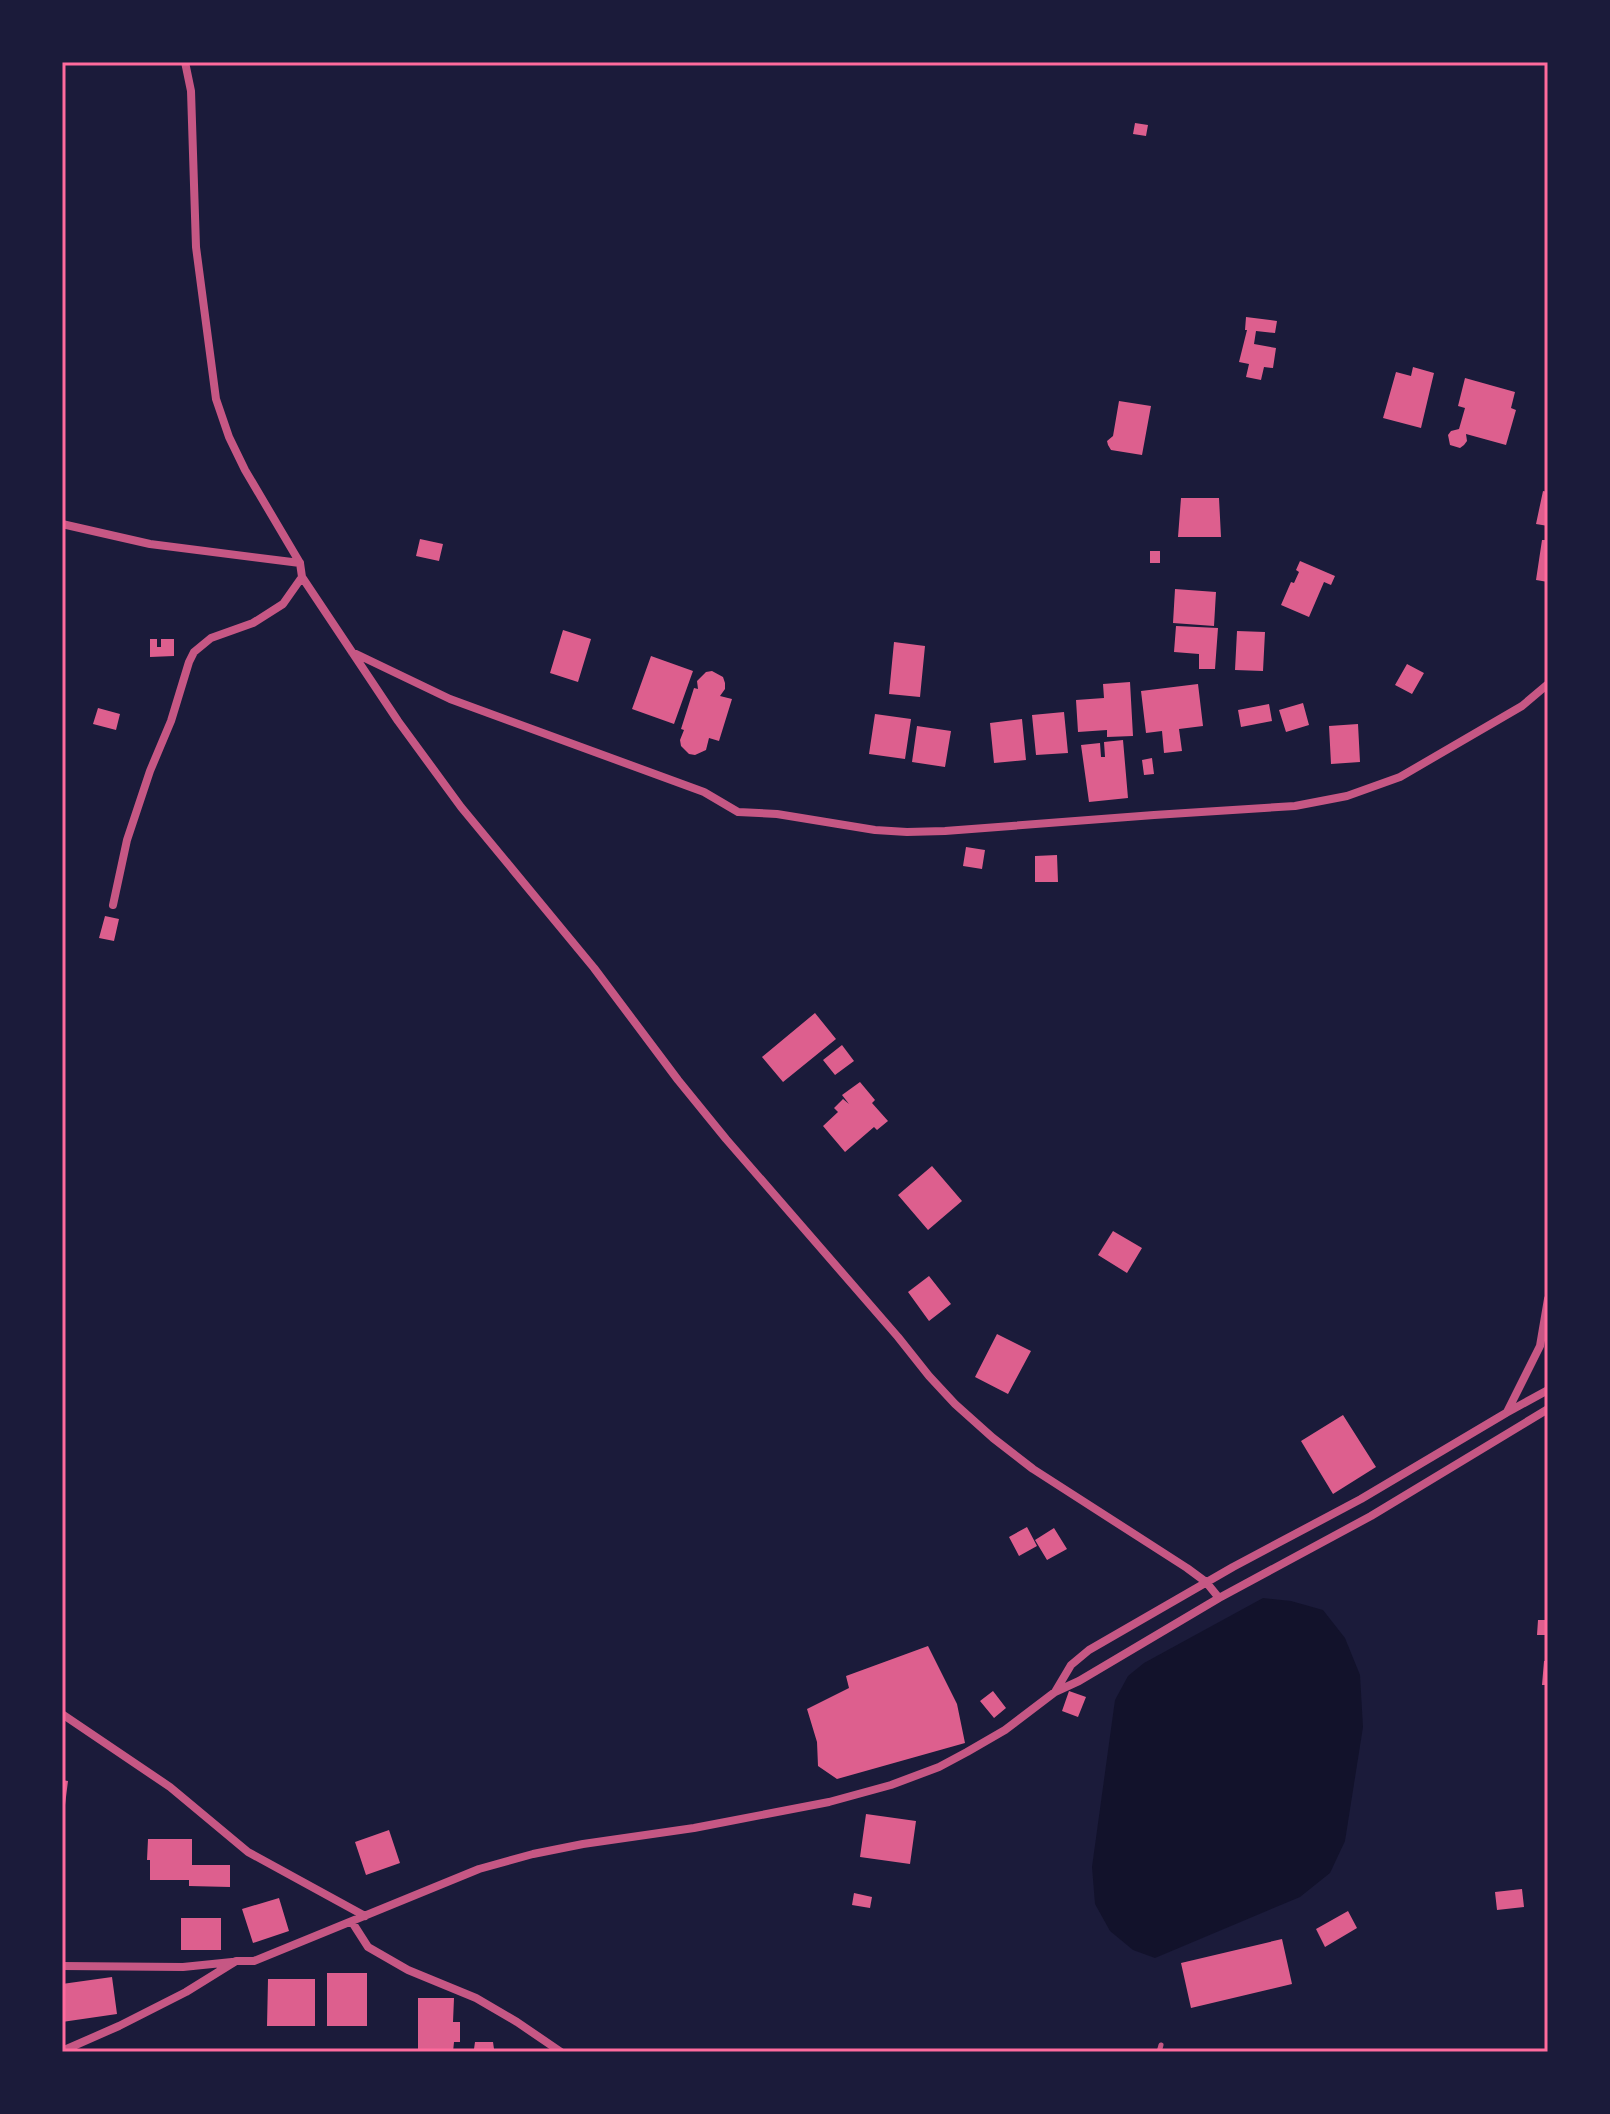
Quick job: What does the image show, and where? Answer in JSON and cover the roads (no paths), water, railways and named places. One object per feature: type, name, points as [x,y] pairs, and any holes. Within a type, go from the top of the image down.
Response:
[{"type":"street","points":[[185,62],[191,91],[196,247],[216,399],[229,437],[300,563],[302,577],[351,652],[433,772],[594,968],[678,1080],[929,1376],[955,1404],[1033,1469],[1187,1568],[1206,1582],[1219,1598]]},
{"type":"street","points":[[62,524],[150,544],[300,563]]},
{"type":"street","points":[[113,905],[127,840],[194,652],[211,638],[253,623],[283,604],[302,577]]},
{"type":"street","points":[[351,652],[450,699],[704,792],[738,812],[777,814],[875,830],[907,832],[1268,809],[1325,801],[1371,789],[1400,777],[1522,706],[1548,684]]},
{"type":"street","points":[[1506,1413],[1540,1346],[1548,1299]]},
{"type":"street","points":[[1055,1692],[1077,1659],[1123,1630],[1361,1499],[1548,1390]]},
{"type":"street","points":[[62,1966],[183,1967],[254,1961],[479,1869],[533,1854],[829,1802],[891,1785],[939,1767],[967,1752],[1005,1730],[1055,1692],[1371,1516],[1548,1409]]},
{"type":"street","points":[[1361,1499],[1371,1516]]},
{"type":"street","points":[[62,1714],[170,1787],[248,1852],[365,1916]]},
{"type":"street","points":[[352,1922],[368,1947],[408,1970],[476,1998],[561,2052]]},
{"type":"street","points":[[62,2051],[186,1992],[236,1961]]}]
